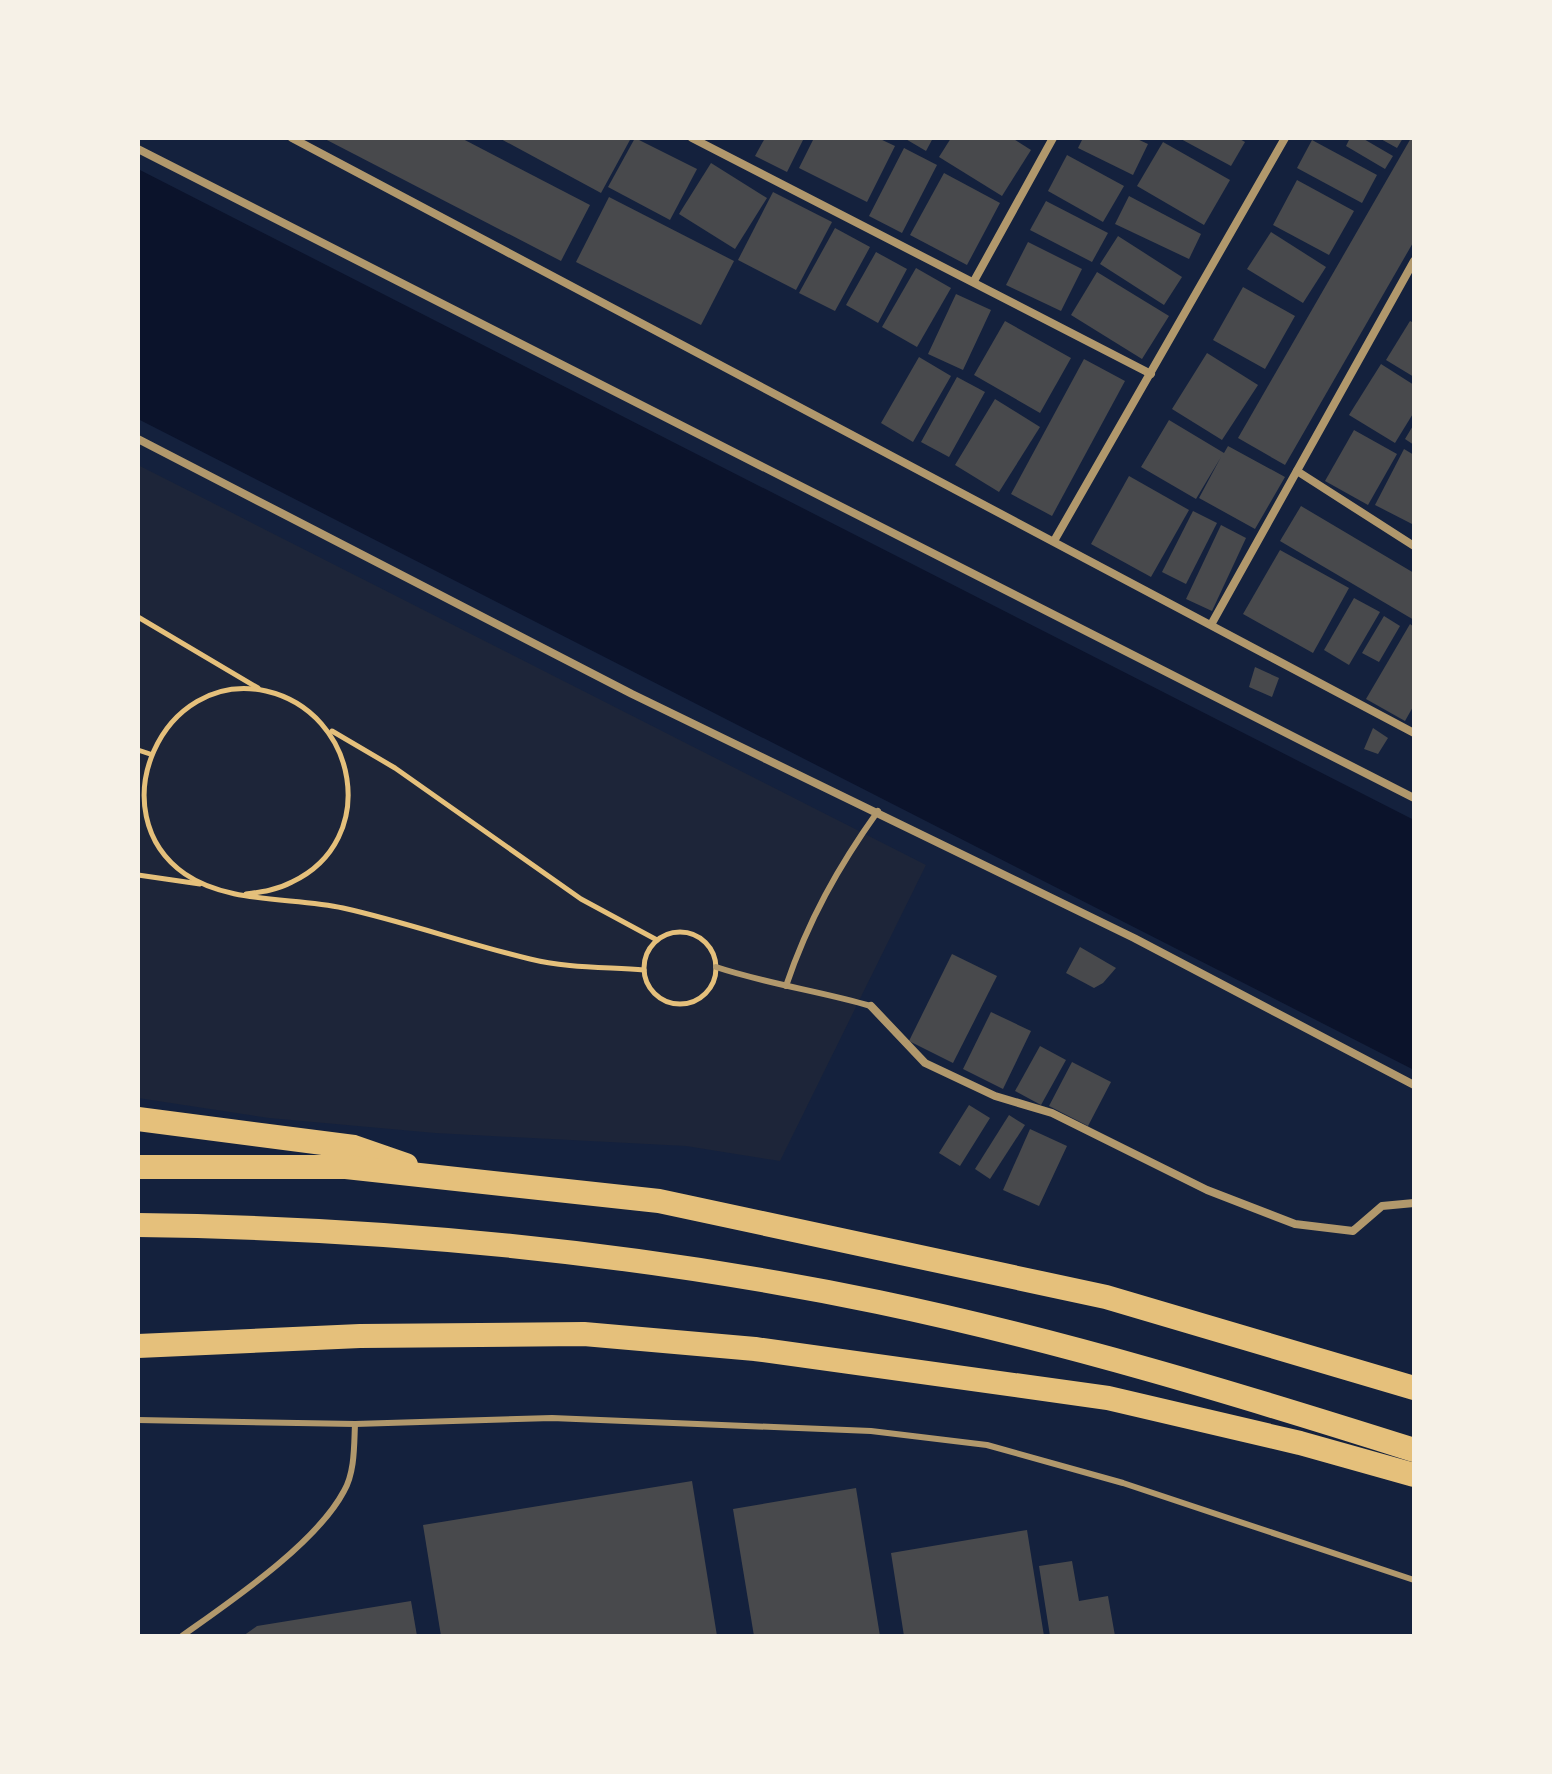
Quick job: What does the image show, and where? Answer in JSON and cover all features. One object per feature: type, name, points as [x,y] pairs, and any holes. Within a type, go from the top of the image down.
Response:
[{"type":"highway","points":[[138,1119],[354,1147],[375,1151],[424,1173]]},
{"type":"highway","points":[[138,1167],[346,1167],[424,1173],[659,1201],[1106,1297],[1414,1388]]},
{"type":"highway","points":[[138,1225],[259,1226],[512,1247],[707,1272],[878,1302],[1092,1353],[1414,1450]]},
{"type":"highway","points":[[138,1346],[584,1334],[869,1362],[1108,1398],[1300,1443],[1414,1475]]},
{"type":"street","points":[[292,138],[1212,623],[1414,733]]},
{"type":"street","points":[[692,138],[1151,374]]},
{"type":"street","points":[[974,281],[1052,138]]},
{"type":"street","points":[[1054,541],[1285,138]]},
{"type":"street","points":[[138,149],[1414,798]]},
{"type":"street","points":[[1212,623],[1414,261]]},
{"type":"street","points":[[138,439],[632,694],[1134,938],[1414,1085]]},
{"type":"street","points":[[1297,471],[1414,546]]},
{"type":"street","points":[[871,1006],[925,1063],[995,1096],[1052,1113],[1207,1190],[1295,1224],[1353,1231],[1382,1206],[1414,1203]]},
{"type":"lane","points":[[786,986],[803,935],[838,868],[878,811]]},
{"type":"lane","points":[[716,967],[756,981],[871,1006]]},
{"type":"lane","points":[[138,1420],[355,1424],[552,1418],[871,1431],[987,1445],[1123,1483],[1414,1580]]},
{"type":"lane","points":[[182,1636],[314,1531],[345,1490],[353,1459],[355,1424]]},
{"type":"path","points":[[138,617],[261,690],[299,703],[329,730],[395,768],[581,899],[657,940]]},
{"type":"path","points":[[203,885],[168,859],[151,830],[143,798],[150,754],[168,725],[194,702],[227,691],[261,690]]},
{"type":"path","points":[[246,894],[271,891],[295,881],[315,867],[331,848],[343,826],[348,801],[348,776],[341,752],[329,730]]},
{"type":"path","points":[[138,750],[150,754]]},
{"type":"path","points":[[138,875],[341,908],[533,960],[644,970]]},
{"type":"path","points":[[678,932],[690,933],[709,946],[716,967],[709,990],[699,998],[675,1004],[653,993],[644,970],[649,948],[657,940],[678,932]]},
{"type":"shaded area","points":[[138,169],[1414,820],[1414,1070],[138,419]]},
{"type":"shaded area","points":[[138,465],[926,865],[780,1161],[686,1146],[435,1133],[269,1118],[138,1098]]},
{"type":"building","points":[[323,138],[461,138],[590,205],[561,261]]},
{"type":"building","points":[[499,138],[631,138],[601,193]]},
{"type":"building","points":[[635,138],[697,169],[670,220],[608,187]]},
{"type":"building","points":[[765,138],[804,138],[787,172],[755,156]]},
{"type":"building","points":[[814,138],[878,138],[895,146],[867,202],[799,168]]},
{"type":"building","points":[[904,138],[933,138],[926,151]]},
{"type":"building","points":[[951,138],[1012,138],[1031,150],[1002,196],[939,157]]},
{"type":"building","points":[[1083,138],[1135,138],[1148,144],[1133,175],[1078,148]]},
{"type":"building","points":[[1179,138],[1238,138],[1245,142],[1231,166]]},
{"type":"building","points":[[1350,138],[1362,138],[1393,156],[1385,169],[1346,146]]},
{"type":"building","points":[[1379,138],[1403,138],[1397,148]]},
{"type":"building","points":[[1411,138],[1414,138],[1414,241],[1285,465],[1238,438]]},
{"type":"building","points":[[1312,140],[1377,175],[1362,203],[1297,168]]},
{"type":"building","points":[[1163,142],[1230,180],[1204,225],[1137,186]]},
{"type":"building","points":[[904,148],[937,165],[902,233],[869,216]]},
{"type":"building","points":[[1067,155],[1124,186],[1103,222],[1048,191]]},
{"type":"building","points":[[711,163],[767,198],[735,249],[679,214]]},
{"type":"building","points":[[944,173],[1000,203],[967,265],[910,235]]},
{"type":"building","points":[[1297,180],[1354,211],[1329,255],[1273,225]]},
{"type":"building","points":[[773,192],[832,222],[796,290],[738,260]]},
{"type":"building","points":[[1129,196],[1201,234],[1189,259],[1115,224]]},
{"type":"building","points":[[609,197],[734,261],[701,325],[576,262]]},
{"type":"building","points":[[1046,201],[1108,233],[1092,262],[1030,230]]},
{"type":"building","points":[[835,228],[870,247],[835,311],[799,293]]},
{"type":"building","points":[[1271,232],[1326,267],[1303,303],[1247,269]]},
{"type":"building","points":[[1118,236],[1182,277],[1164,305],[1100,264]]},
{"type":"building","points":[[1028,242],[1082,269],[1061,311],[1006,285]]},
{"type":"building","points":[[876,252],[907,269],[878,323],[846,305]]},
{"type":"building","points":[[916,268],[951,288],[917,347],[882,327]]},
{"type":"building","points":[[1097,272],[1169,316],[1142,359],[1071,315]]},
{"type":"building","points":[[1243,287],[1295,316],[1265,369],[1213,340]]},
{"type":"building","points":[[956,294],[991,310],[963,370],[928,354]]},
{"type":"building","points":[[1005,321],[1071,358],[1040,413],[974,375]]},
{"type":"building","points":[[1410,321],[1414,323],[1414,377],[1386,360]]},
{"type":"building","points":[[1207,353],[1258,385],[1222,440],[1172,409]]},
{"type":"building","points":[[919,357],[951,376],[913,442],[881,423]]},
{"type":"building","points":[[1084,359],[1125,381],[1052,516],[1011,494]]},
{"type":"building","points":[[1381,364],[1414,385],[1414,412],[1395,443],[1349,415]]},
{"type":"building","points":[[957,377],[985,392],[949,457],[921,442]]},
{"type":"building","points":[[995,399],[1040,427],[999,492],[955,465]]},
{"type":"building","points":[[1169,420],[1224,453],[1228,446],[1285,477],[1255,529],[1199,498],[1221,457],[1196,499],[1141,467]]},
{"type":"building","points":[[1414,424],[1414,445],[1405,439]]},
{"type":"building","points":[[1354,430],[1397,454],[1368,505],[1325,481]]},
{"type":"building","points":[[1404,449],[1414,455],[1414,525],[1375,505]]},
{"type":"building","points":[[1129,476],[1189,510],[1151,577],[1091,544]]},
{"type":"building","points":[[1301,506],[1414,573],[1414,620],[1280,541]]},
{"type":"building","points":[[1193,511],[1217,523],[1186,584],[1162,572]]},
{"type":"building","points":[[1221,525],[1246,538],[1212,611],[1186,599]]},
{"type":"building","points":[[1280,550],[1349,588],[1313,653],[1243,614]]},
{"type":"building","points":[[1354,598],[1380,612],[1349,665],[1324,650]]},
{"type":"building","points":[[1384,616],[1400,626],[1379,662],[1362,653]]},
{"type":"building","points":[[1410,624],[1414,627],[1414,705],[1405,721],[1366,699]]},
{"type":"building","points":[[1255,667],[1279,678],[1272,697],[1249,687]]},
{"type":"building","points":[[1373,728],[1388,738],[1378,754],[1364,749]]},
{"type":"building","points":[[1080,947],[1116,968],[1094,988],[1066,973]]},
{"type":"building","points":[[952,954],[997,976],[953,1063],[909,1041]]},
{"type":"building","points":[[991,1012],[1031,1031],[1003,1089],[963,1069]]},
{"type":"building","points":[[1040,1046],[1066,1060],[1041,1105],[1015,1091]]},
{"type":"building","points":[[1072,1062],[1111,1082],[1088,1126],[1049,1106]]},
{"type":"building","points":[[969,1105],[990,1118],[960,1166],[939,1153]]},
{"type":"building","points":[[1009,1115],[1025,1125],[990,1179],[975,1169]]},
{"type":"building","points":[[1030,1129],[1067,1146],[1039,1206],[1003,1190]]},
{"type":"building","points":[[692,1481],[717,1636],[441,1636],[423,1525]]},
{"type":"building","points":[[856,1488],[880,1636],[754,1636],[733,1509]]},
{"type":"building","points":[[1027,1530],[1044,1636],[904,1636],[891,1553]]},
{"type":"building","points":[[1072,1561],[1079,1601],[1108,1596],[1115,1636],[1050,1636],[1039,1566]]},
{"type":"building","points":[[411,1601],[417,1636],[243,1636],[257,1626]]}]
